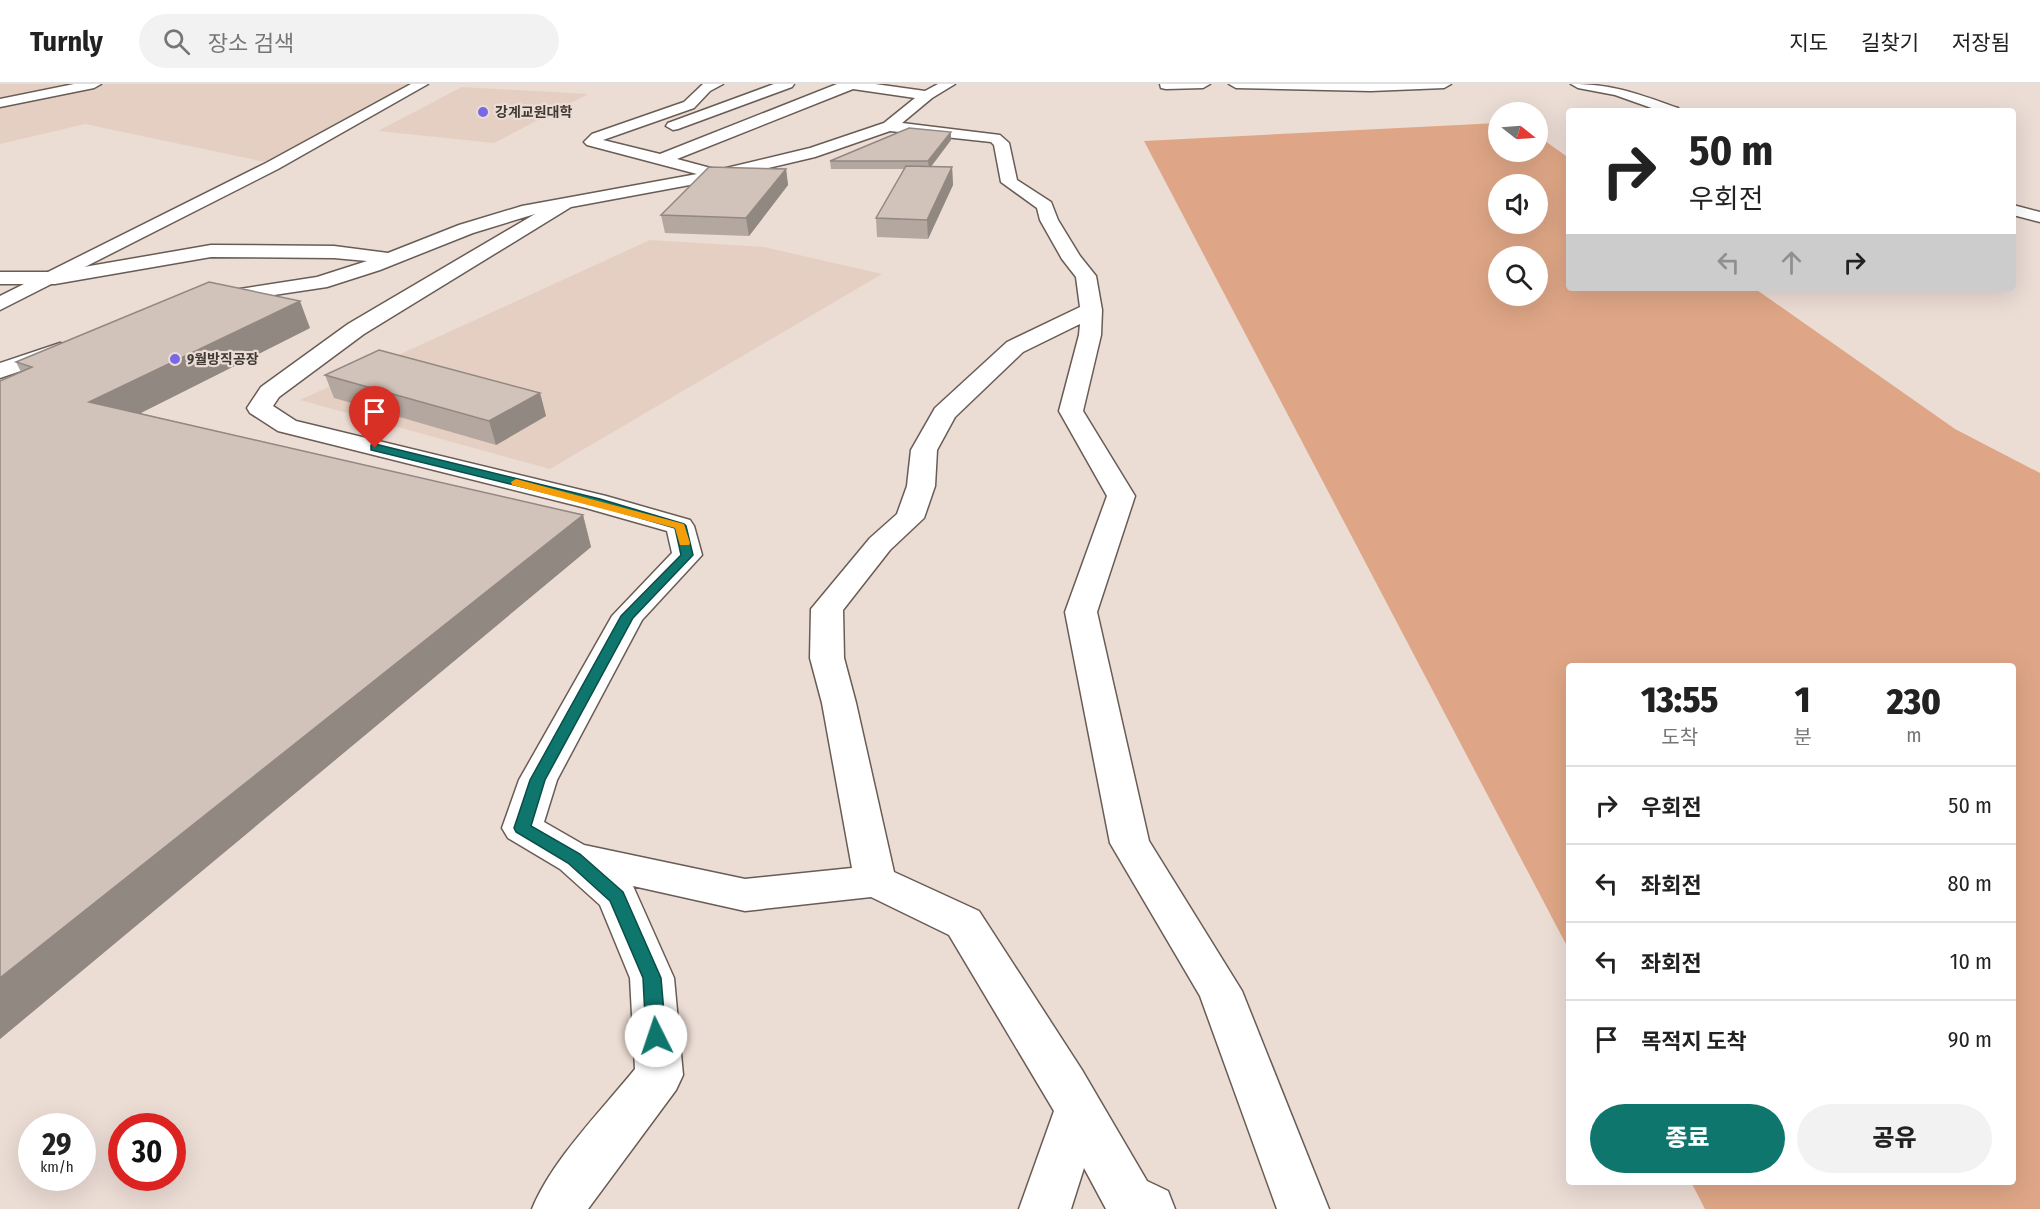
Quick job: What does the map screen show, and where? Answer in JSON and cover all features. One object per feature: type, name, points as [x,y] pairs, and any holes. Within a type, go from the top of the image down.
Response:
[{"type":"street","points":[[0,103],[94,84]]},
{"type":"street","points":[[0,304],[293,155],[421,84]]},
{"type":"street","points":[[716,84],[705,88],[689,105],[597,137],[592,142],[613,148],[660,144],[850,84],[927,95]]},
{"type":"street","points":[[660,144],[787,84]]},
{"type":"street","points":[[660,144],[818,84]]},
{"type":"street","points":[[193,304],[223,296],[320,283],[466,229],[528,210],[722,174],[815,152],[889,126],[927,95],[948,84]]},
{"type":"street","points":[[1166,85],[1203,84]]},
{"type":"street","points":[[1236,84],[1371,87],[1444,84]]},
{"type":"street","points":[[1578,84],[1618,91],[1665,108]]},
{"type":"street","points":[[889,126],[995,138],[1001,143],[1009,182],[1045,206],[1054,230],[1086,276],[1092,310],[1090,335],[1071,411],[1121,496],[1082,612],[1130,843],[1220,990],[1303,1209]]},
{"type":"street","points":[[660,144],[722,174]]},
{"type":"street","points":[[558,1209],[573,1186],[659,1075],[652,978],[617,897],[574,858],[522,828],[538,780],[628,616],[687,555],[680,526],[596,502],[286,426],[259,408],[270,392],[356,329],[566,203]]},
{"type":"street","points":[[2016,211],[2040,218]]},
{"type":"street","points":[[0,278],[55,278],[211,251],[334,252],[392,258]]},
{"type":"street","points":[[875,881],[841,714],[827,658],[827,609],[880,544],[910,518],[921,486],[924,450],[944,413],[1015,347],[1092,310]]},
{"type":"street","points":[[0,372],[76,344]]},
{"type":"street","points":[[574,858],[745,895],[875,881],[964,923],[1079,1110],[1129,1199],[1149,1209]]},
{"type":"street","points":[[1045,1209],[1079,1110]]},
{"type":"shaded area","points":[[0,84],[407,84],[265,162],[85,124],[0,144]]},
{"type":"shaded area","name":"강계교원대학","points":[[462,87],[588,94],[494,143],[378,131]]},
{"type":"shaded area","points":[[1488,124],[1488,162],[1548,162],[1548,143],[1566,156],[1566,291],[1758,291],[1955,429],[2040,473],[2040,1209],[1705,1209],[1693,1185],[2016,1185],[2016,663],[1566,663],[1566,944],[1144,141]]},
{"type":"shaded area","points":[[650,240],[764,247],[882,274],[550,469],[300,400]]},
{"type":"building","points":[[909,128],[951,132],[928,161],[830,161]]},
{"type":"building","points":[[906,166],[952,167],[927,220],[876,218]]},
{"type":"building","points":[[709,167],[786,169],[746,218],[661,215]]},
{"type":"building","points":[[209,282],[300,301],[89,402],[583,515],[0,978],[0,381],[32,367],[16,362]]},
{"type":"building","points":[[379,350],[540,393],[489,421],[325,375]]},
{"type":"slow traffic","points":[[516,482],[680,526],[684,543]]},
{"type":"place","name":"강계교원대학","points":[[483,112]]},
{"type":"place","name":"9월방직공장","points":[[175,359]]},
{"type":"route","points":[[375,448],[596,502],[680,526],[687,555],[628,616],[538,780],[522,828],[574,858],[617,897],[652,978],[656,1036]]}]
